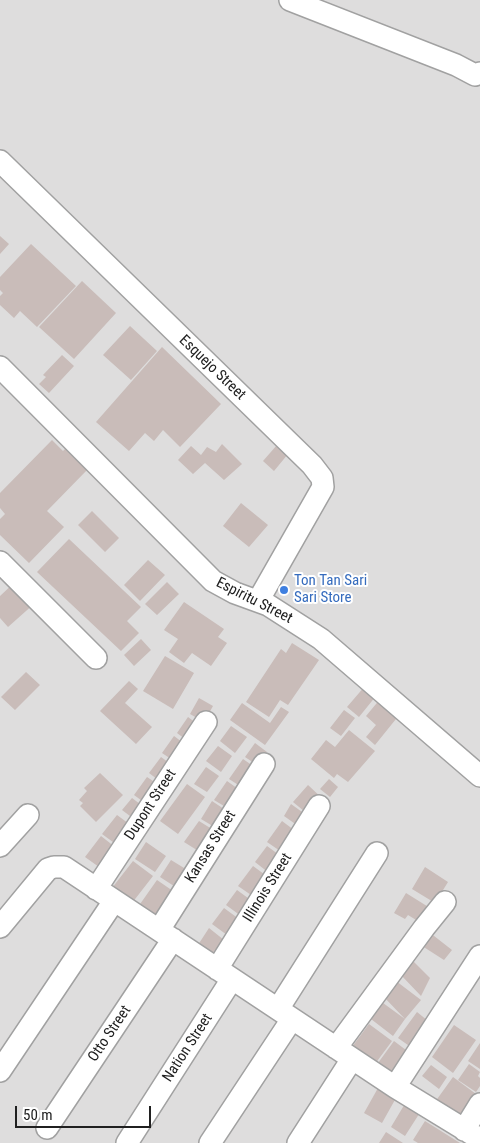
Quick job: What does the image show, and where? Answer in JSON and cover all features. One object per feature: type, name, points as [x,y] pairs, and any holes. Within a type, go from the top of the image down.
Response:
[{"type":"street","points":[[290,0],[456,65],[475,75],[480,73]]},
{"type":"street","name":"Esquejo Street","points":[[0,161],[312,465],[322,478],[323,487],[258,601]]},
{"type":"street","name":"Espiritu Street","points":[[0,367],[213,581],[235,593],[268,605],[321,638],[480,776]]},
{"type":"street","points":[[0,562],[96,658]]},
{"type":"street","name":"Dupont Street","points":[[96,889],[206,722]]},
{"type":"street","name":"Kansas Street","points":[[166,935],[264,764]]},
{"type":"street","name":"Illinois Street","points":[[225,974],[319,806]]},
{"type":"street","points":[[0,846],[28,815]]},
{"type":"street","points":[[210,1143],[377,853]]},
{"type":"street","points":[[0,927],[48,869],[64,867],[344,1053],[472,1134],[480,1104]]},
{"type":"street","points":[[3,1060],[114,900]]},
{"type":"street","points":[[298,1143],[344,1053],[424,928],[445,902]]},
{"type":"street","name":"Otto Street","points":[[47,1128],[166,935]]},
{"type":"street","points":[[396,1087],[480,956]]},
{"type":"street","name":"Nation Street","points":[[127,1143],[225,974]]},
{"type":"shaded area","points":[[0,0],[480,0],[480,1143],[0,1143]]},
{"type":"building","points":[[0,236],[9,244],[0,254]]},
{"type":"building","points":[[31,244],[76,286],[37,327],[20,311],[14,318],[0,305],[0,296],[3,293],[0,290],[0,277]]},
{"type":"building","points":[[82,281],[116,313],[74,359],[39,327]]},
{"type":"building","points":[[130,326],[157,351],[131,380],[103,355]]},
{"type":"building","points":[[162,347],[221,404],[180,447],[163,430],[154,441],[145,433],[129,451],[96,422]]},
{"type":"building","points":[[62,355],[74,366],[49,393],[39,384],[46,377],[43,375]]},
{"type":"building","points":[[52,440],[63,451],[65,449],[87,470],[47,511],[64,527],[29,563],[0,535],[0,519],[5,514],[0,508],[0,493]]},
{"type":"building","points":[[222,444],[242,464],[224,480],[205,463],[193,474],[178,460],[191,446],[201,455],[207,447],[216,452]]},
{"type":"building","points":[[277,445],[288,454],[274,471],[263,461]]},
{"type":"building","points":[[241,503],[268,525],[249,547],[223,526]]},
{"type":"building","points":[[92,511],[119,538],[105,552],[78,525]]},
{"type":"building","points":[[69,539],[141,607],[127,621],[139,633],[121,651],[37,572]]},
{"type":"building","points":[[148,560],[165,575],[140,601],[124,585]]},
{"type":"building","points":[[15,582],[35,603],[8,627],[0,618],[0,596]]},
{"type":"building","points":[[167,582],[179,594],[157,615],[145,604]]},
{"type":"building","points":[[184,602],[224,629],[218,637],[227,643],[211,666],[192,653],[184,663],[169,652],[178,639],[164,630]]},
{"type":"building","points":[[141,639],[151,650],[134,666],[124,655]]},
{"type":"building","points":[[292,643],[319,660],[288,705],[280,700],[269,717],[246,702],[281,649],[286,653]]},
{"type":"building","points":[[165,656],[194,673],[173,709],[143,691]]},
{"type":"building","points":[[26,672],[40,685],[15,710],[1,697]]},
{"type":"building","points":[[129,681],[138,689],[125,703],[152,727],[136,744],[100,711]]},
{"type":"building","points":[[365,686],[376,696],[359,717],[347,707]]},
{"type":"building","points":[[199,698],[213,706],[204,722],[190,714]]},
{"type":"building","points":[[381,698],[400,714],[375,745],[366,737],[376,725],[366,716]]},
{"type":"building","points":[[242,703],[270,723],[281,707],[289,712],[265,745],[230,720]]},
{"type":"building","points":[[344,710],[355,718],[341,736],[330,728]]},
{"type":"building","points":[[188,717],[200,726],[189,742],[177,733]]},
{"type":"building","points":[[231,726],[247,737],[235,753],[220,741]]},
{"type":"building","points":[[349,730],[375,751],[348,782],[337,774],[334,778],[311,759],[326,740],[335,747]]},
{"type":"building","points":[[174,736],[186,745],[174,761],[162,753]]},
{"type":"building","points":[[255,743],[267,752],[257,765],[245,757]]},
{"type":"building","points":[[218,746],[232,756],[221,772],[206,761]]},
{"type":"building","points":[[161,757],[172,765],[161,782],[149,773]]},
{"type":"building","points":[[243,759],[256,768],[243,788],[229,779]]},
{"type":"building","points":[[206,767],[219,776],[207,792],[194,784]]},
{"type":"building","points":[[100,773],[123,795],[96,822],[80,806],[83,803],[79,800],[87,791],[84,788]]},
{"type":"building","points":[[147,777],[159,785],[145,803],[134,795]]},
{"type":"building","points":[[329,779],[338,787],[330,797],[320,789]]},
{"type":"building","points":[[227,781],[241,791],[229,809],[214,800]]},
{"type":"building","points":[[187,784],[205,797],[178,834],[160,821]]},
{"type":"building","points":[[308,785],[324,800],[310,816],[293,802]]},
{"type":"building","points":[[132,798],[144,807],[134,819],[122,810]]},
{"type":"building","points":[[212,801],[227,811],[216,828],[201,819]]},
{"type":"building","points":[[291,804],[309,817],[301,828],[284,816]]},
{"type":"building","points":[[117,815],[132,826],[117,845],[102,834]]},
{"type":"building","points":[[199,821],[215,831],[200,852],[184,842]]},
{"type":"building","points":[[282,821],[298,833],[283,853],[267,842]]},
{"type":"building","points":[[101,836],[115,847],[99,867],[85,857]]},
{"type":"building","points":[[146,842],[166,856],[155,872],[135,859]]},
{"type":"building","points":[[267,846],[282,857],[269,873],[255,862]]},
{"type":"building","points":[[171,860],[189,871],[177,888],[160,877]]},
{"type":"building","points":[[133,861],[153,876],[132,903],[112,888]]},
{"type":"building","points":[[253,866],[268,877],[254,897],[238,886]]},
{"type":"building","points":[[425,867],[448,882],[435,903],[412,889]]},
{"type":"building","points":[[157,880],[173,891],[154,918],[138,907]]},
{"type":"building","points":[[237,890],[252,901],[241,916],[226,905]]},
{"type":"building","points":[[406,893],[430,908],[421,923],[408,915],[405,919],[394,913]]},
{"type":"building","points":[[224,908],[239,919],[227,935],[212,924]]},
{"type":"building","points":[[209,928],[224,940],[209,957],[196,948]]},
{"type":"building","points":[[429,932],[452,950],[444,960],[419,944]]},
{"type":"building","points":[[413,961],[430,978],[421,996],[401,975]]},
{"type":"building","points":[[396,981],[421,1000],[405,1019],[383,996]]},
{"type":"building","points":[[383,1003],[405,1019],[393,1036],[371,1019]]},
{"type":"building","points":[[417,1012],[433,1025],[415,1050],[398,1038]]},
{"type":"building","points":[[369,1024],[392,1041],[375,1064],[352,1047]]},
{"type":"building","points":[[454,1025],[476,1040],[453,1073],[432,1057]]},
{"type":"building","points":[[394,1041],[414,1056],[398,1077],[378,1063]]},
{"type":"building","points":[[480,1043],[480,1069],[468,1061]]},
{"type":"building","points":[[469,1064],[480,1072],[478,1076],[480,1078],[480,1086],[476,1092],[458,1080]]},
{"type":"building","points":[[431,1065],[447,1077],[439,1089],[422,1076]]},
{"type":"building","points":[[453,1077],[476,1094],[458,1119],[435,1102]]},
{"type":"building","points":[[378,1088],[396,1098],[382,1123],[364,1113]]},
{"type":"building","points":[[406,1102],[421,1111],[405,1136],[391,1127]]},
{"type":"building","points":[[425,1121],[460,1143],[418,1143],[413,1140]]},
{"type":"building","points":[[386,1132],[403,1143],[379,1143]]},
{"type":"place","name":"Ton Tan Sari Sari Store","points":[[284,590]]}]
